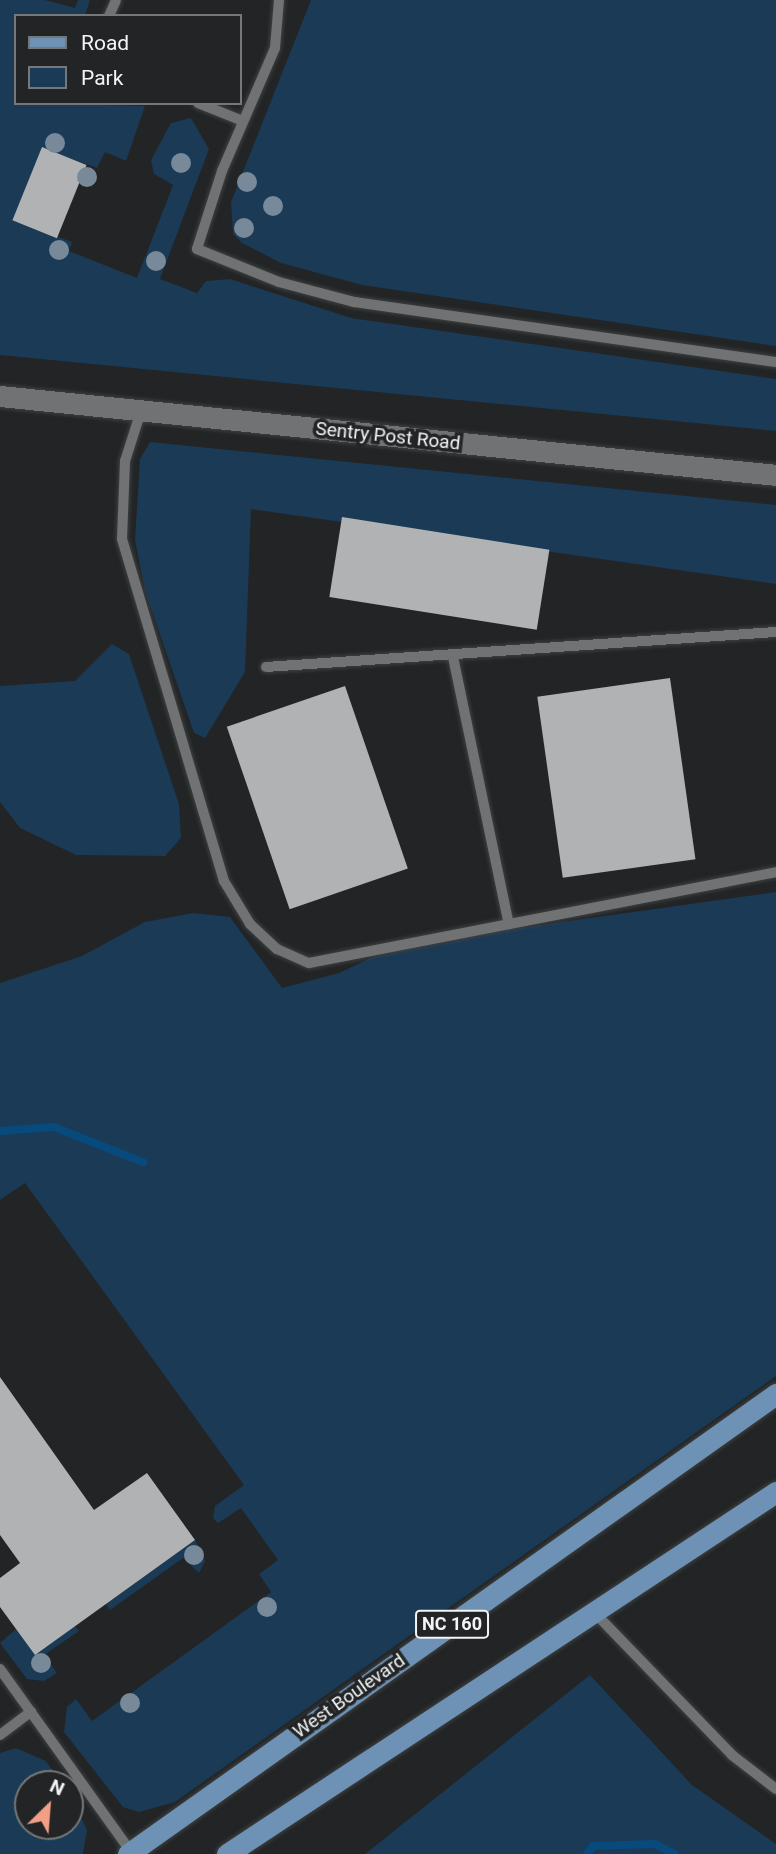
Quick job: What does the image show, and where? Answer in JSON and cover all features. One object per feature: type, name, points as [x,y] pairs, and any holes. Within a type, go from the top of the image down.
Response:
[{"type":"main road","name":"West Boulevard","points":[[130,1853],[776,1394]]},
{"type":"main road","points":[[227,1854],[776,1492]]},
{"type":"street","name":"Sentry Post Road","points":[[0,397],[776,475]]},
{"type":"lane","points":[[279,0],[275,48],[243,121],[197,249],[279,282],[354,302],[776,362]]},
{"type":"lane","points":[[203,105],[243,121]]},
{"type":"lane","points":[[141,411],[125,461],[122,539],[224,881],[250,924],[277,948],[309,963],[776,872]]},
{"type":"lane","points":[[266,667],[453,657],[776,632]]},
{"type":"lane","points":[[453,657],[509,924]]},
{"type":"lane","points":[[595,1613],[732,1755],[776,1790]]},
{"type":"lane","points":[[0,1669],[130,1853]]},
{"type":"lane","points":[[0,1735],[31,1712]]},
{"type":"green space","points":[[0,0],[45,0],[75,8],[78,0],[90,0],[86,14],[14,14],[14,105],[145,106],[126,161],[105,152],[97,168],[42,148],[13,220],[72,242],[69,251],[137,278],[173,185],[154,174],[151,160],[171,123],[191,118],[209,149],[160,279],[197,293],[206,281],[230,279],[351,318],[776,379],[776,431],[0,355]]},
{"type":"green space","points":[[311,0],[776,0],[776,346],[362,285],[281,263],[242,243],[233,234],[231,202]]},
{"type":"green space","points":[[150,442],[776,505],[776,584],[251,509],[245,672],[205,738],[194,733],[145,591],[135,540],[140,459]]},
{"type":"green space","points":[[112,644],[129,654],[179,804],[181,838],[165,856],[76,855],[20,828],[0,802],[0,686],[75,681]]},
{"type":"green space","points":[[776,892],[776,1376],[175,1802],[139,1812],[123,1807],[64,1732],[67,1707],[76,1699],[92,1721],[271,1592],[259,1574],[278,1560],[241,1508],[218,1523],[213,1518],[215,1506],[244,1485],[25,1183],[0,1200],[0,983],[82,956],[145,922],[193,913],[230,917],[282,988],[339,973],[398,945]]},
{"type":"green space","points":[[195,1540],[205,1561],[199,1573],[183,1558],[110,1610],[106,1604]]},
{"type":"green space","points":[[75,1626],[79,1631],[44,1655],[57,1673],[44,1681],[27,1679],[0,1643],[16,1629],[35,1654]]},
{"type":"green space","points":[[590,1675],[692,1785],[776,1844],[776,1854],[365,1854]]},
{"type":"green space","points":[[16,1748],[46,1761],[52,1770],[14,1770],[14,1840],[84,1840],[84,1824],[87,1830],[83,1854],[0,1854],[0,1753]]},
{"type":"building","points":[[42,147],[87,165],[57,238],[12,220]]},
{"type":"building","points":[[342,517],[549,550],[537,630],[329,597]]},
{"type":"building","points":[[670,678],[695,859],[563,878],[537,697]]},
{"type":"building","points":[[345,686],[408,868],[290,909],[227,727]]},
{"type":"building","points":[[0,1377],[94,1510],[147,1473],[195,1540],[35,1655],[0,1607],[0,1578],[20,1563],[0,1535]]},
{"type":"waterway","points":[[0,1131],[54,1127],[143,1162]]},
{"type":"waterway","points":[[587,1854],[593,1846],[655,1844],[675,1854]]}]
